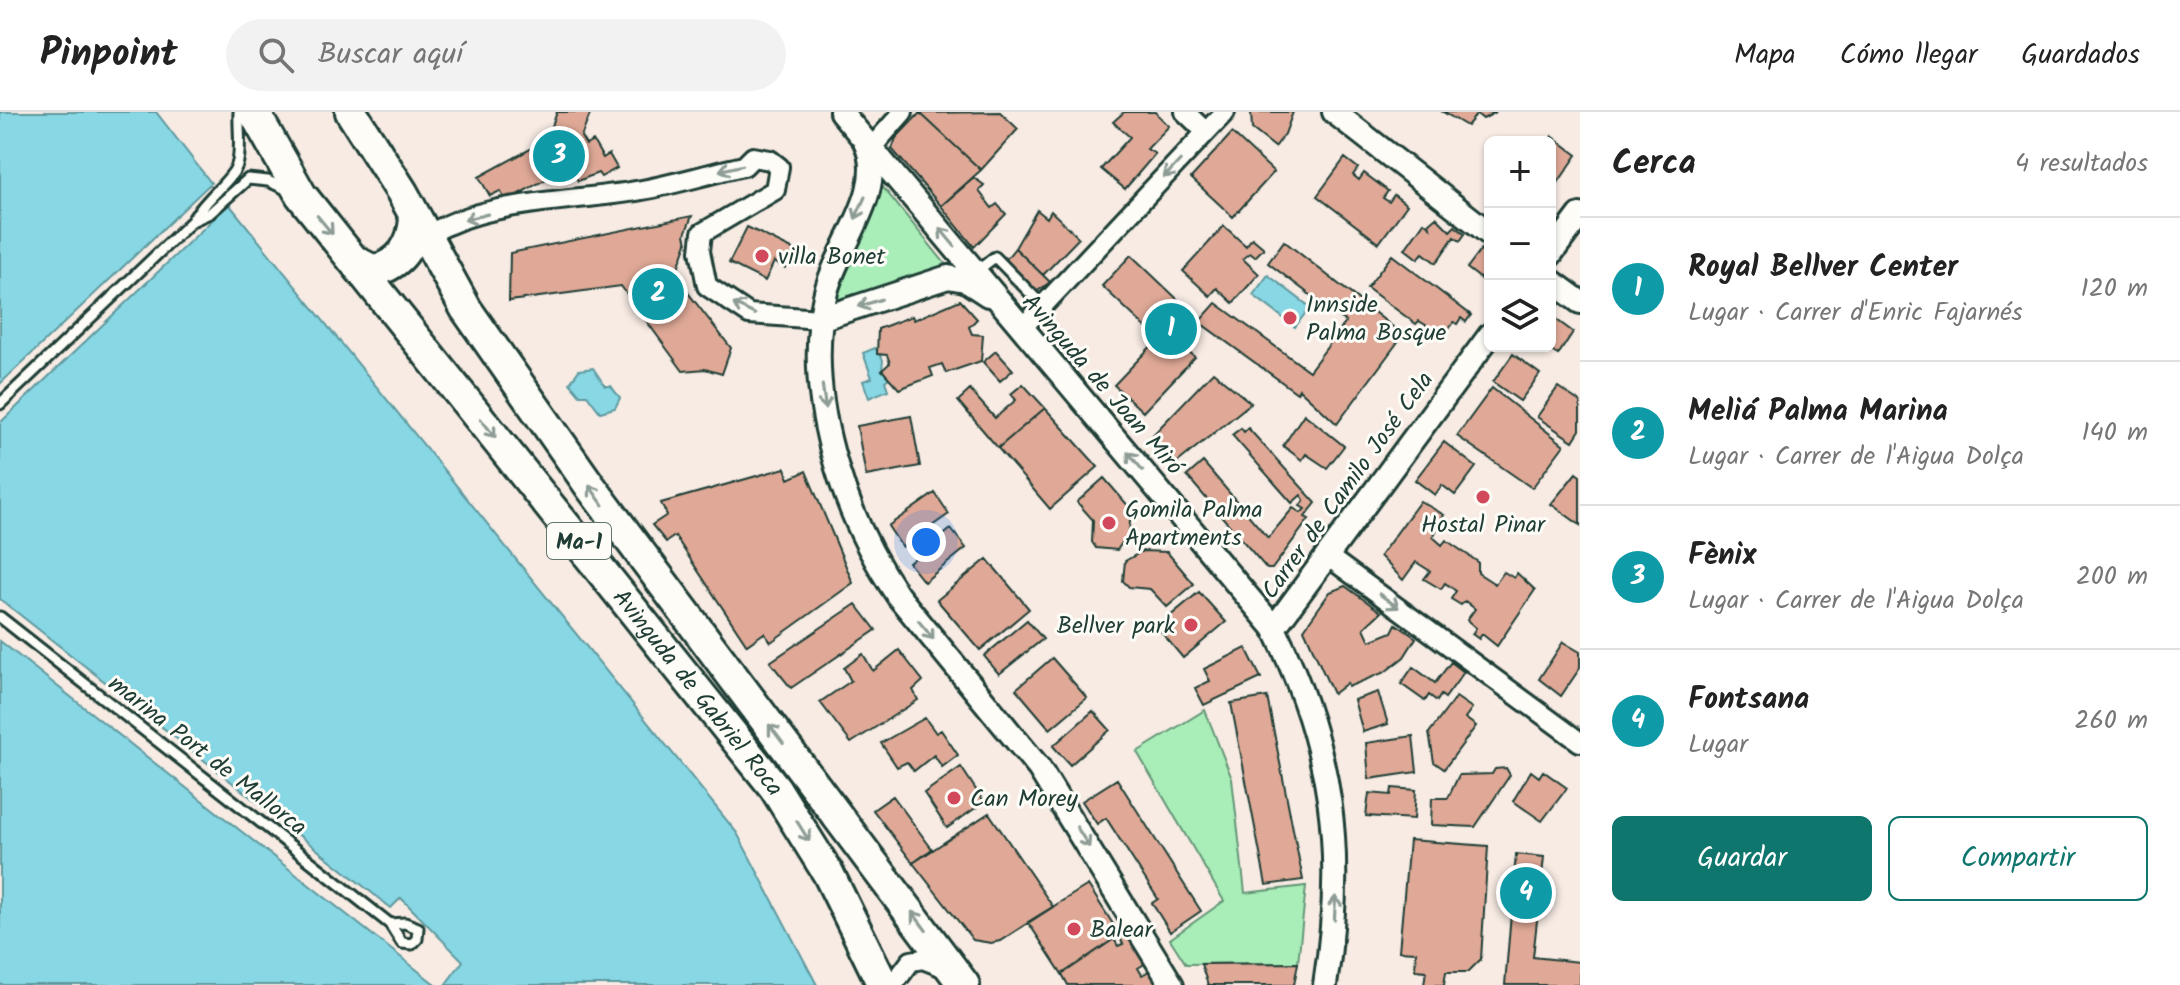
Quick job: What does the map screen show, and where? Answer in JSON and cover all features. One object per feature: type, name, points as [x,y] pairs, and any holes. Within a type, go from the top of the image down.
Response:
[{"type":"highway","name":"Avinguda de Gabriel Roca","points":[[254,112],[301,195],[775,788],[828,873],[883,985]]},
{"type":"highway","name":"Avinguda de Gabriel Roca","points":[[351,112],[466,309],[641,558],[961,981]]},
{"type":"highway","points":[[356,262],[374,271],[399,259],[421,228]]},
{"type":"highway","points":[[392,308],[395,282],[413,263],[433,262],[446,273]]},
{"type":"street","name":"Avinguda de Joan Miró","points":[[841,112],[1274,628],[1296,674],[1327,777],[1335,840],[1336,910],[1325,985]]},
{"type":"street","points":[[903,112],[867,140],[872,181],[825,292],[820,319],[823,395],[835,466],[861,535],[898,596],[1039,768],[1172,985]]},
{"type":"street","points":[[1185,112],[1206,132]]},
{"type":"street","points":[[1022,328],[1225,112]]},
{"type":"street","points":[[1334,112],[1484,229]]},
{"type":"street","points":[[421,228],[507,209],[643,190],[744,166],[753,157],[770,160],[779,167],[775,190],[702,233],[700,251],[707,286],[749,314],[820,319],[948,277],[965,280],[995,298]]},
{"type":"street","points":[[1556,247],[1580,215]]},
{"type":"street","points":[[1556,284],[1580,302]]},
{"type":"street","name":"Carrer de Camilo José Cela","points":[[1274,628],[1484,343]]},
{"type":"street","points":[[1326,555],[1580,742]]},
{"type":"street","points":[[893,985],[911,961],[923,959],[937,962],[961,981]]},
{"type":"lane","points":[[192,221],[201,203],[236,168],[239,112]]},
{"type":"lane","points":[[0,404],[192,221],[210,213],[248,179],[268,181],[301,195]]},
{"type":"lane","points":[[977,271],[995,257],[1043,306]]},
{"type":"lane","name":"marina Port de Mallorca","points":[[0,617],[390,924]]},
{"type":"green space","points":[[872,181],[882,186],[956,277],[820,319]]},
{"type":"green space","points":[[1205,710],[1232,779],[1245,893],[1306,886],[1298,963],[1186,964],[1170,939],[1224,901],[1137,752]]},
{"type":"water","points":[[0,112],[156,112],[211,183],[0,384]]},
{"type":"water","points":[[229,204],[737,833],[817,985],[445,985],[463,961],[401,898],[391,908],[0,599],[0,423]]},
{"type":"water","points":[[1268,275],[1310,307],[1295,327],[1253,295]]},
{"type":"water","points":[[875,348],[883,360],[882,370],[889,378],[885,381],[888,390],[869,398],[863,381],[872,378],[863,353]]},
{"type":"water","points":[[593,368],[605,386],[611,386],[620,398],[615,408],[600,412],[587,395],[580,395],[570,383],[579,370]]},
{"type":"water","points":[[0,641],[436,985],[0,985]]},
{"type":"building","points":[[557,112],[591,112],[581,137],[586,145],[593,141],[603,158],[609,154],[617,168],[601,177],[598,173],[578,181],[570,166],[506,201],[500,191],[490,196],[479,177],[547,140]]},
{"type":"building","points":[[1000,112],[1018,129],[981,170],[920,113]]},
{"type":"building","points":[[1124,112],[1155,112],[1169,126],[1147,149],[1155,154],[1125,189],[1101,169],[1130,137],[1113,122]]},
{"type":"building","points":[[1251,112],[1293,112],[1285,134],[1275,147],[1252,129]]},
{"type":"building","points":[[1443,112],[1496,112],[1483,119],[1477,114],[1467,126]]},
{"type":"building","points":[[920,113],[981,170],[941,206],[892,149],[896,138]]},
{"type":"building","points":[[1232,133],[1274,172],[1233,217],[1191,178]]},
{"type":"building","points":[[1556,139],[1577,155],[1556,186]]},
{"type":"building","points":[[1345,158],[1358,168],[1353,175],[1359,180],[1364,173],[1388,191],[1383,198],[1389,202],[1394,195],[1407,205],[1379,243],[1317,196]]},
{"type":"building","points":[[974,178],[984,185],[979,191],[992,208],[997,204],[1006,214],[974,247],[941,206]]},
{"type":"building","points":[[1037,210],[1047,218],[1051,211],[1079,238],[1043,275],[1015,248]]},
{"type":"building","points":[[692,216],[685,234],[687,243],[675,276],[731,348],[722,374],[705,369],[683,371],[621,286],[509,301],[510,253]]},
{"type":"building","points":[[1436,217],[1450,231],[1455,226],[1465,234],[1460,241],[1454,237],[1436,263],[1423,253],[1418,259],[1405,249],[1424,222],[1430,227],[1429,223]]},
{"type":"building","points":[[1224,226],[1246,246],[1252,238],[1264,248],[1255,257],[1250,253],[1243,259],[1259,274],[1233,303],[1217,288],[1210,296],[1183,271]]},
{"type":"building","name":"villa Bonet","points":[[747,227],[794,250],[785,268],[774,262],[765,281],[729,263]]},
{"type":"building","points":[[1284,241],[1403,335],[1337,424],[1299,389],[1297,393],[1199,322],[1216,303],[1309,371],[1346,322],[1268,263]]},
{"type":"building","points":[[1483,247],[1484,248],[1484,281],[1467,268]]},
{"type":"building","points":[[1015,248],[1050,282],[1027,299],[999,268]]},
{"type":"building","points":[[1131,255],[1194,315],[1187,322],[1200,335],[1187,350],[1195,357],[1143,412],[1114,385],[1158,339],[1102,286]]},
{"type":"building","points":[[1392,255],[1471,315],[1466,322],[1461,318],[1457,324],[1454,322],[1444,336],[1419,321],[1416,324],[1367,288]]},
{"type":"building","points":[[960,300],[977,319],[969,327],[972,334],[983,335],[981,361],[946,373],[942,364],[930,368],[933,376],[899,389],[882,370],[890,363],[887,355],[877,354],[878,329],[912,316],[914,320]]},
{"type":"building","points":[[1556,319],[1573,332],[1558,355],[1553,352],[1556,352]]},
{"type":"building","points":[[996,351],[1013,370],[1000,381],[983,362]]},
{"type":"building","points":[[1513,354],[1540,374],[1520,401],[1493,382]]},
{"type":"building","points":[[1213,372],[1251,403],[1173,466],[1147,441]]},
{"type":"building","points":[[1023,384],[1045,408],[998,448],[958,401],[970,390],[995,418],[1016,400],[1011,394]]},
{"type":"building","points":[[1558,387],[1580,402],[1580,430],[1573,441],[1537,417]]},
{"type":"building","points":[[1492,388],[1564,445],[1532,488],[1457,436]]},
{"type":"building","points":[[1045,408],[1098,467],[1050,509],[998,448]]},
{"type":"building","points":[[1304,414],[1344,446],[1327,468],[1306,454],[1302,460],[1283,446]]},
{"type":"building","points":[[911,416],[920,466],[866,476],[857,426]]},
{"type":"building","points":[[1241,428],[1244,432],[1248,428],[1316,503],[1305,517],[1309,519],[1272,569],[1267,569],[1187,476],[1203,462],[1268,538],[1293,508],[1301,513],[1305,509],[1300,506],[1304,500],[1301,495],[1292,503],[1232,435]]},
{"type":"building","points":[[1444,442],[1476,467],[1455,495],[1442,485],[1435,495],[1415,480]]},
{"type":"building","points":[[785,468],[789,479],[806,471],[853,583],[771,642],[764,633],[747,645],[675,536],[666,542],[652,525],[667,515],[661,503]]},
{"type":"building","points":[[1576,473],[1580,476],[1580,525],[1551,504]]},
{"type":"building","points":[[1104,478],[1131,509],[1129,533],[1117,550],[1096,548],[1092,542],[1093,520],[1077,502]]},
{"type":"building","points":[[935,493],[949,514],[902,547],[888,526]]},
{"type":"building","points":[[1420,501],[1444,515],[1433,537],[1442,545],[1446,540],[1478,562],[1478,573],[1495,584],[1504,572],[1514,578],[1517,573],[1535,590],[1497,646],[1482,634],[1479,639],[1472,634],[1476,628],[1467,620],[1475,609],[1465,601],[1461,605],[1451,599],[1456,591],[1445,583],[1441,589],[1424,579],[1430,571],[1416,562],[1403,580],[1380,556]]},
{"type":"building","points":[[951,529],[966,548],[924,582],[909,563]]},
{"type":"building","points":[[1143,551],[1167,552],[1194,584],[1167,607],[1150,589],[1129,587],[1123,581],[1125,561]]},
{"type":"building","points":[[987,559],[1029,609],[980,650],[937,600]]},
{"type":"building","points":[[1345,586],[1381,612],[1364,628],[1370,641],[1392,632],[1396,624],[1416,638],[1404,657],[1385,672],[1348,687],[1347,683],[1333,694],[1304,629],[1330,592]]},
{"type":"building","name":"Bellver park","points":[[1199,592],[1226,622],[1183,658],[1157,627]]},
{"type":"building","points":[[856,604],[876,630],[791,688],[770,662]]},
{"type":"building","points":[[1027,620],[1043,639],[999,674],[984,656]]},
{"type":"building","points":[[1563,642],[1580,652],[1580,668],[1561,696],[1539,679]]},
{"type":"building","points":[[1246,648],[1261,678],[1204,705],[1195,688],[1210,681],[1204,669]]},
{"type":"building","points":[[899,650],[923,681],[913,690],[918,700],[851,743],[820,702],[851,681],[844,668],[863,654],[873,671]]},
{"type":"building","points":[[1052,658],[1087,698],[1050,729],[1016,689]]},
{"type":"building","points":[[1451,662],[1464,672],[1445,698],[1441,695],[1437,701],[1429,695],[1425,701],[1401,684],[1413,667],[1435,683]]},
{"type":"building","points":[[1378,692],[1388,724],[1363,732],[1354,700]]},
{"type":"building","points":[[1267,697],[1303,880],[1266,885],[1231,703]]},
{"type":"building","points":[[1456,697],[1472,708],[1465,718],[1476,726],[1444,769],[1434,762],[1429,733]]},
{"type":"building","points":[[1093,711],[1110,730],[1070,765],[1053,746]]},
{"type":"building","points":[[925,718],[936,733],[941,730],[958,755],[942,767],[934,755],[914,771],[907,762],[897,767],[881,743]]},
{"type":"building","points":[[1413,736],[1417,772],[1369,779],[1366,743]]},
{"type":"building","name":"Can Morey","points":[[961,767],[984,802],[947,828],[924,793]]},
{"type":"building","points":[[1506,768],[1510,775],[1475,827],[1431,825],[1432,798],[1448,798],[1459,775],[1492,774],[1495,769]]},
{"type":"building","points":[[1531,771],[1539,777],[1543,771],[1567,788],[1542,821],[1513,801]]},
{"type":"building","points":[[1117,779],[1201,911],[1170,932],[1152,903],[1158,899],[1106,818],[1097,824],[1082,801]]},
{"type":"building","points":[[1392,788],[1416,790],[1414,819],[1366,816],[1369,793],[1391,795]]},
{"type":"building","points":[[893,796],[932,849],[913,863],[873,810]]},
{"type":"building","points":[[989,813],[1053,907],[1000,941],[991,943],[973,940],[913,863]]},
{"type":"building","points":[[1409,840],[1488,846],[1481,959],[1468,972],[1446,972],[1444,985],[1424,985],[1426,971],[1415,970],[1416,952],[1399,951]]},
{"type":"building","points":[[1516,854],[1544,857],[1533,957],[1579,962],[1580,952],[1580,985],[1505,985]]},
{"type":"building","name":"Balear","points":[[1088,885],[1120,935],[1062,974],[1028,922]]},
{"type":"building","points":[[1127,932],[1146,963],[1138,968],[1142,975],[1151,970],[1159,985],[1068,985],[1062,974],[1114,939],[1118,946],[1123,944],[1119,936]]},
{"type":"building","points":[[1298,963],[1294,985],[1208,985],[1201,964]]},
{"type":"place","name":"Fènix","points":[[559,156]]},
{"type":"place","name":"villa Bonet","points":[[762,256]]},
{"type":"place","name":"Meliá Palma Marina","points":[[658,294]]},
{"type":"place","name":"Innside Palma Bosque","points":[[1290,318]]},
{"type":"place","name":"Royal Bellver Center","points":[[1171,329]]},
{"type":"place","name":"Hostal Pinar","points":[[1483,497]]},
{"type":"place","name":"Gomila Palma Apartments","points":[[1109,523]]},
{"type":"place","name":"Bellver park","points":[[1191,625]]},
{"type":"place","name":"Can Morey","points":[[954,798]]},
{"type":"place","name":"Fontsana","points":[[1526,893]]},
{"type":"place","name":"Balear","points":[[1074,929]]}]
